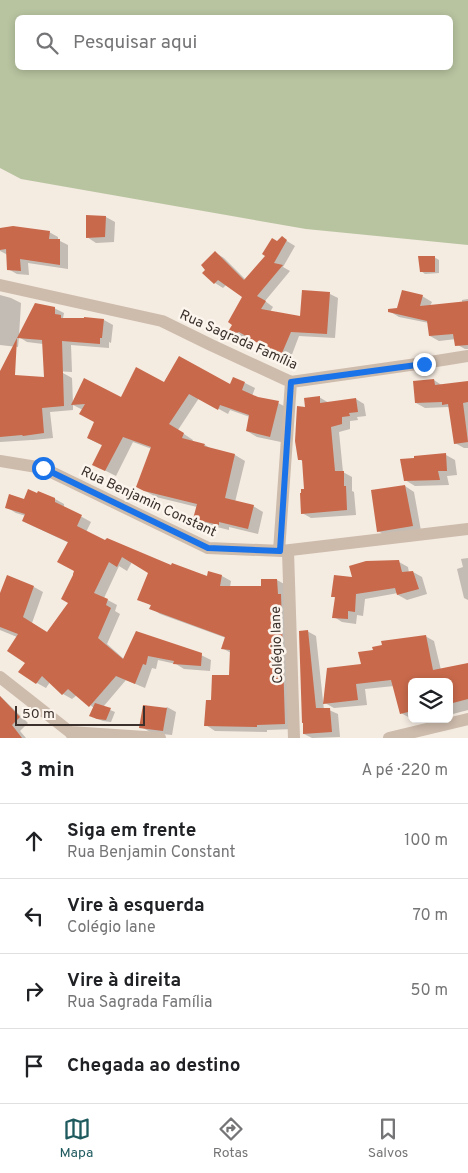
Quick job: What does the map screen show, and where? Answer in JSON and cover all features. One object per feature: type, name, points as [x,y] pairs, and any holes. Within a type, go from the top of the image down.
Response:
[{"type":"street","name":"Rua Sagrada Família","points":[[0,285],[162,321],[291,382],[424,364],[468,356]]},
{"type":"street","name":"Colégio lane","points":[[291,382],[284,551],[294,738]]},
{"type":"street","name":"Rua Benjamin Constant","points":[[0,461],[43,468],[208,548],[284,551],[468,529]]},
{"type":"street","points":[[0,678],[72,735],[160,738]]},
{"type":"street","points":[[389,738],[468,719]]},
{"type":"green space","points":[[0,0],[468,0],[468,245],[306,229],[21,179],[0,168]]},
{"type":"building","points":[[86,215],[106,216],[105,237],[86,238]]},
{"type":"building","points":[[13,226],[50,231],[49,239],[60,239],[60,265],[20,259],[21,271],[7,270],[6,249],[0,250],[0,228]]},
{"type":"building","points":[[282,236],[287,240],[274,263],[283,265],[257,296],[266,301],[261,309],[300,316],[302,290],[330,292],[327,334],[291,332],[282,353],[261,345],[239,332],[224,338],[232,325],[228,322],[242,297],[218,280],[214,284],[202,273],[205,270],[201,265],[215,251],[244,280],[265,256],[262,254],[272,238],[277,241]]},
{"type":"building","points":[[418,256],[435,256],[435,272],[420,272]]},
{"type":"building","points":[[402,290],[423,295],[420,306],[468,301],[468,345],[455,346],[453,334],[429,336],[427,321],[388,312],[388,309],[397,308]]},
{"type":"building","points":[[35,303],[55,307],[55,314],[61,315],[61,318],[84,317],[104,319],[100,344],[62,341],[64,406],[42,408],[44,433],[0,437],[0,371]],"holes":[[[17,338],[42,340],[44,377],[15,375]]]},
{"type":"building","points":[[179,356],[230,384],[233,377],[245,382],[242,390],[258,397],[279,401],[270,437],[246,431],[249,415],[220,405],[218,410],[189,394],[169,424],[184,433],[182,438],[235,454],[225,498],[254,505],[248,529],[219,522],[219,525],[193,519],[197,504],[144,491],[136,487],[151,447],[123,437],[105,471],[92,465],[102,445],[87,438],[94,422],[79,414],[85,404],[71,405],[84,378],[121,397],[136,367],[164,382]]},
{"type":"building","points":[[434,379],[435,385],[468,381],[468,402],[463,403],[468,442],[454,444],[448,404],[442,405],[442,402],[415,403],[413,381]]},
{"type":"building","points":[[320,396],[320,403],[356,398],[358,412],[349,413],[350,416],[342,417],[342,424],[331,427],[335,471],[344,471],[347,510],[301,514],[300,493],[301,489],[304,489],[302,460],[298,460],[295,441],[297,406],[305,407],[304,398]]},
{"type":"building","points":[[446,453],[447,471],[438,471],[440,480],[404,481],[400,459]]},
{"type":"building","points":[[405,485],[413,526],[377,532],[371,490]]},
{"type":"building","points":[[28,489],[55,498],[55,502],[82,515],[77,526],[105,540],[107,538],[171,565],[172,563],[207,576],[208,571],[222,575],[220,586],[261,586],[261,579],[277,579],[278,594],[281,594],[285,724],[257,725],[257,727],[204,726],[206,700],[211,700],[212,675],[229,675],[230,650],[221,649],[225,637],[149,609],[151,605],[137,600],[148,573],[122,557],[117,567],[109,562],[94,593],[108,599],[106,605],[111,608],[98,638],[123,659],[136,631],[202,653],[201,666],[173,664],[174,661],[148,656],[146,665],[143,664],[135,684],[116,676],[89,707],[68,689],[62,695],[42,676],[36,684],[18,672],[25,663],[7,651],[18,634],[0,627],[0,593],[7,575],[34,586],[23,617],[47,632],[68,603],[61,599],[74,571],[57,562],[68,542],[22,521],[25,514],[5,508],[9,494],[24,499]]},
{"type":"building","points":[[399,560],[402,572],[413,571],[419,589],[397,595],[395,588],[356,594],[355,612],[348,611],[348,619],[332,618],[335,597],[331,597],[334,575],[352,577],[349,566],[366,561]]},
{"type":"building","points":[[308,630],[316,708],[330,708],[332,732],[303,734],[299,631]]},
{"type":"building","points":[[426,635],[433,670],[468,663],[468,699],[453,703],[453,678],[408,678],[408,712],[400,714],[391,680],[356,684],[358,700],[323,704],[327,668],[361,664],[358,652],[373,650],[372,647],[382,645],[381,641]]},
{"type":"building","points":[[0,696],[20,717],[12,725],[22,738],[0,738]]},
{"type":"building","points":[[95,703],[111,708],[106,720],[89,716]]},
{"type":"building","points":[[143,705],[167,708],[163,731],[139,728]]},
{"type":"route","points":[[43,468],[208,548],[280,551],[291,382],[424,364]]}]
